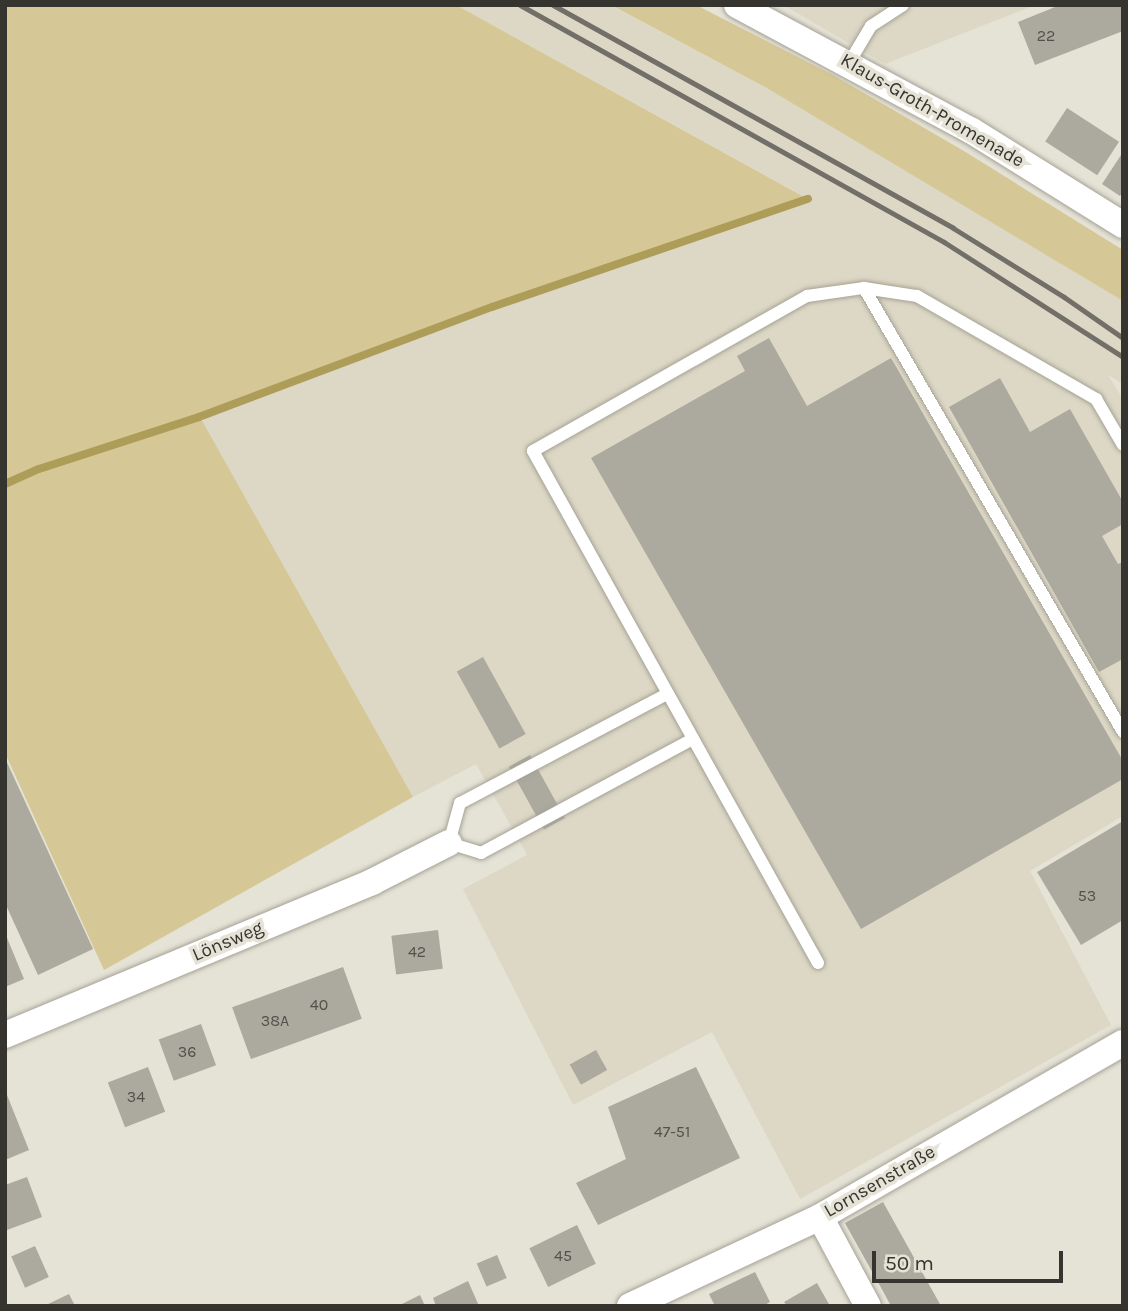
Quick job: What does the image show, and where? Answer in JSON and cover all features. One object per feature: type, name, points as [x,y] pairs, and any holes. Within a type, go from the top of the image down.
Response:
[{"type":"street","name":"Klaus-Groth-Promenade","points":[[737,5],[972,131],[1123,225]]},
{"type":"street","name":"Lönsweg","points":[[5,1035],[372,882],[449,844]]},
{"type":"street","name":"Lornsenstraße","points":[[630,1306],[820,1217],[1123,1043]]},
{"type":"street","points":[[820,1217],[867,1306]]},
{"type":"lane","points":[[849,63],[870,26],[904,5]]},
{"type":"lane","points":[[818,963],[533,451],[807,296],[864,288],[917,296],[1096,399],[1123,445]]},
{"type":"lane","points":[[864,288],[1123,733]]},
{"type":"lane","points":[[667,694],[460,803],[449,844],[481,853],[693,739]]},
{"type":"shaded area","points":[[5,5],[456,5],[808,199],[492,307],[200,417],[413,797],[104,970],[5,753]]},
{"type":"shaded area","points":[[456,5],[610,5],[765,87],[1123,301],[1123,384],[1108,375],[1123,399],[1123,816],[1030,871],[1111,1025],[800,1199],[712,1032],[573,1105],[463,889],[527,855],[476,764],[413,797],[199,417],[492,307],[807,198]]},
{"type":"shaded area","points":[[611,5],[696,5],[833,75],[964,151],[1123,250],[1123,301],[765,87]]},
{"type":"shaded area","points":[[783,5],[1035,5],[885,64]]},
{"type":"building","points":[[1060,5],[1123,5],[1123,31],[1035,65],[1018,22]]},
{"type":"building","points":[[1067,108],[1119,142],[1097,175],[1045,142]]},
{"type":"building","points":[[1123,152],[1123,191],[1120,196],[1102,184]]},
{"type":"building","points":[[769,338],[807,406],[891,358],[1123,761],[1123,779],[861,929],[591,458],[745,371],[737,356]]},
{"type":"building","points":[[1000,378],[1030,432],[1070,409],[1123,502],[1123,524],[1102,536],[1118,564],[1123,562],[1123,659],[1099,672],[949,407]]},
{"type":"building","points":[[483,657],[526,734],[499,749],[457,672]]},
{"type":"building","points":[[530,755],[565,818],[544,830],[509,767]]},
{"type":"building","points":[[5,758],[93,949],[38,975],[5,903]]},
{"type":"building","points":[[1123,821],[1123,920],[1081,945],[1037,872]]},
{"type":"building","points":[[438,930],[443,969],[396,974],[391,936]]},
{"type":"building","points":[[5,933],[24,979],[5,987]]},
{"type":"building","points":[[343,967],[362,1019],[251,1059],[232,1007]]},
{"type":"building","points":[[201,1024],[216,1065],[174,1081],[159,1039]]},
{"type":"building","points":[[596,1050],[607,1070],[581,1085],[570,1065]]},
{"type":"building","points":[[148,1067],[165,1112],[125,1127],[108,1082]]},
{"type":"building","points":[[696,1067],[740,1158],[598,1225],[576,1183],[626,1159],[608,1107]]},
{"type":"building","points":[[5,1090],[29,1150],[5,1160]]},
{"type":"building","points":[[27,1177],[42,1217],[7,1230],[5,1185]]},
{"type":"building","points":[[883,1202],[941,1306],[891,1306],[845,1223]]},
{"type":"building","points":[[577,1225],[596,1264],[548,1287],[529,1248]]},
{"type":"building","points":[[35,1246],[49,1277],[25,1288],[11,1257]]},
{"type":"building","points":[[497,1255],[507,1278],[487,1287],[477,1264]]},
{"type":"building","points":[[755,1272],[770,1302],[763,1306],[715,1306],[709,1294]]},
{"type":"building","points":[[468,1281],[479,1306],[436,1306],[433,1298]]},
{"type":"building","points":[[817,1283],[830,1306],[787,1306],[784,1302]]},
{"type":"building","points":[[69,1294],[75,1306],[44,1306]]},
{"type":"building","points":[[420,1295],[425,1306],[398,1306]]},
{"type":"waterway","points":[[5,484],[39,469],[199,417],[492,307],[808,199]]},
{"type":"railway","points":[[520,5],[944,242],[1123,357]]},
{"type":"railway","points":[[553,5],[953,228],[1064,297],[1123,338]]}]
